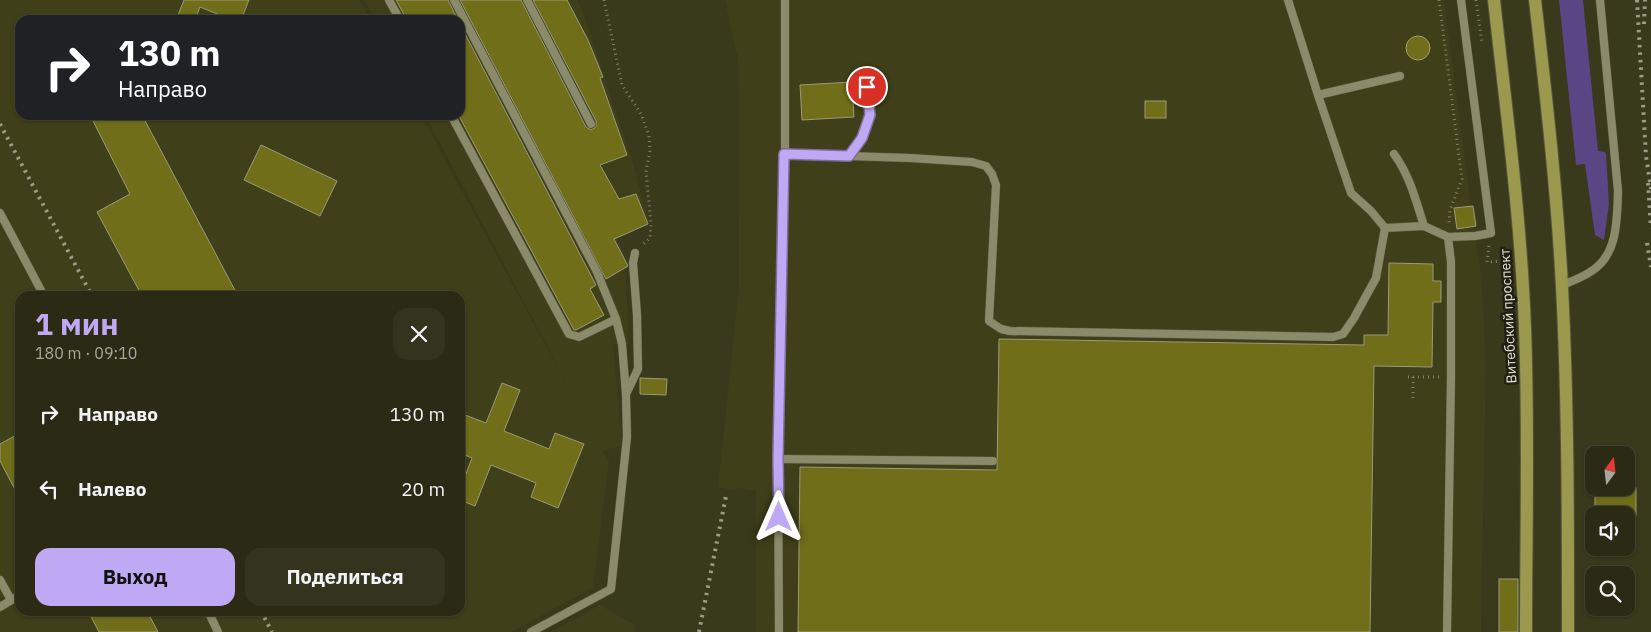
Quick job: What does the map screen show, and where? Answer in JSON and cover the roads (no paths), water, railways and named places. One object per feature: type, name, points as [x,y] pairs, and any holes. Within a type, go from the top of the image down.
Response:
[{"type":"main road","name":"Витебский проспект","points":[[1494,0],[1516,208],[1525,328],[1527,398],[1526,632]]},
{"type":"main road","points":[[1535,0],[1554,182],[1562,286],[1566,397],[1568,632]]},
{"type":"lane","points":[[389,0],[397,15]]},
{"type":"lane","points":[[454,0],[462,15]]},
{"type":"lane","points":[[527,0],[592,124]]},
{"type":"lane","points":[[779,632],[778,459],[785,0]]},
{"type":"lane","points":[[784,154],[950,160],[972,162],[986,166],[992,174],[996,185],[989,321],[1001,329],[1010,331],[1333,337],[1343,334],[1376,278],[1385,228],[1371,211],[1351,193],[1288,0]]},
{"type":"lane","points":[[1385,228],[1424,226],[1448,237],[1475,236],[1491,233],[1461,0]]},
{"type":"lane","points":[[1562,286],[1590,272],[1608,256],[1613,245],[1617,216],[1617,183],[1600,0]]},
{"type":"lane","points":[[465,21],[597,272],[616,319],[622,344],[627,437],[611,589],[531,632]]},
{"type":"lane","points":[[1318,95],[1400,76]]},
{"type":"lane","points":[[849,156],[862,138],[870,115],[867,87]]},
{"type":"lane","points":[[454,120],[569,334],[579,337],[616,319]]},
{"type":"lane","points":[[1394,154],[1412,186],[1424,226]]},
{"type":"lane","points":[[0,213],[41,291]]},
{"type":"lane","points":[[1447,632],[1451,376],[1448,237]]},
{"type":"lane","points":[[626,394],[638,369],[637,315],[633,263],[635,253]]},
{"type":"lane","points":[[778,459],[993,461]]},
{"type":"lane","points":[[0,580],[11,600]]},
{"type":"lane","points":[[0,607],[15,598]]},
{"type":"lane","points":[[210,616],[218,632]]},
{"type":"railway","points":[[1637,0],[1646,156],[1651,189]]},
{"type":"railway","points":[[1644,24],[1645,0]]},
{"type":"railway","points":[[0,124],[89,291]]},
{"type":"railway","points":[[1648,183],[1651,228]]},
{"type":"railway","points":[[1647,243],[1651,267]]},
{"type":"railway","points":[[699,632],[726,496]]},
{"type":"railway","points":[[264,616],[272,632]]}]
